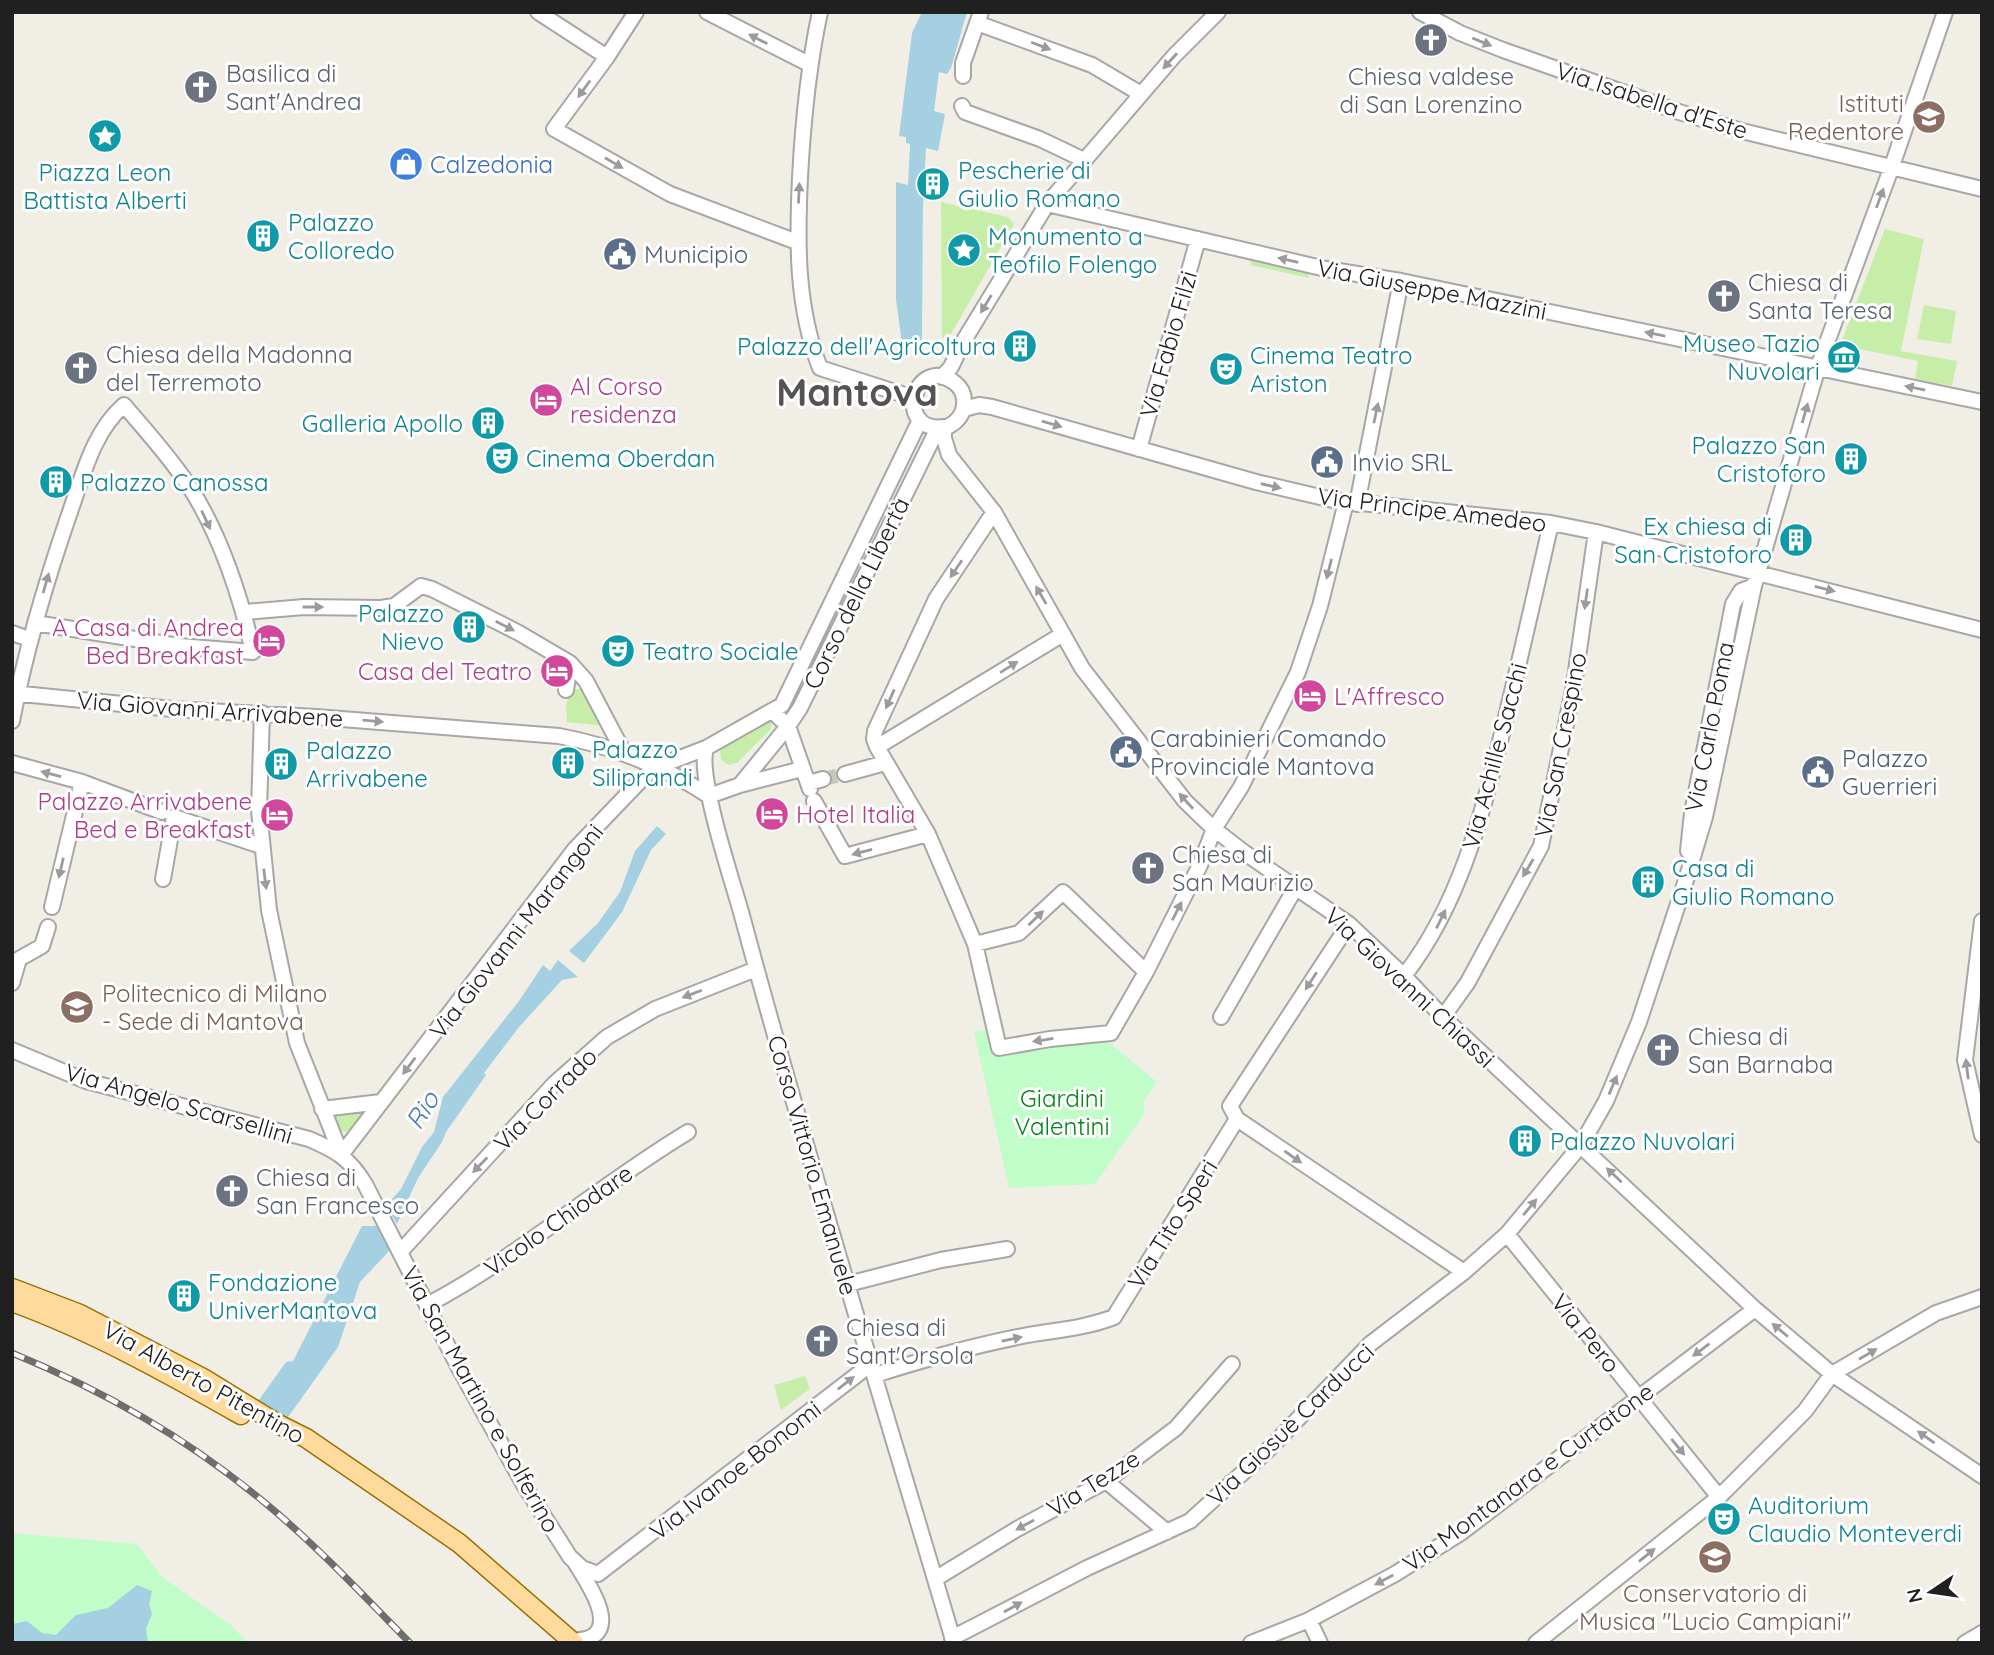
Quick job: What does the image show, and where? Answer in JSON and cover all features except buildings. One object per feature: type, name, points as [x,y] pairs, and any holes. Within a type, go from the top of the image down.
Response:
[{"type":"main road","name":"Via Alberto Pitentino","points":[[12,1288],[80,1314],[203,1378],[245,1411]]},
{"type":"main road","name":"Via Alberto Pitentino","points":[[12,1302],[78,1328],[245,1411],[347,1475],[387,1494],[459,1543],[573,1642]]},
{"type":"street","points":[[538,12],[607,57]]},
{"type":"street","points":[[636,12],[554,129],[670,194],[797,242]]},
{"type":"street","points":[[708,12],[809,64]]},
{"type":"street","points":[[820,12],[804,102],[797,242],[803,310],[820,368],[914,398]]},
{"type":"street","points":[[942,377],[1047,204],[1174,56],[1218,12]]},
{"type":"street","name":"Via Isabella d'Este","points":[[1420,12],[1460,33],[1503,50],[1679,113],[1742,131],[1982,189]]},
{"type":"street","name":"Via Carlo Poma","points":[[1581,1145],[1606,1101],[1639,1022],[1686,880],[1705,817],[1757,579],[1818,367],[1945,12]]},
{"type":"street","points":[[963,76],[963,64],[979,18],[1092,65],[1141,94]]},
{"type":"street","points":[[962,106],[965,112],[1040,139],[1084,160]]},
{"type":"street","name":"Via Giuseppe Mazzini","points":[[1047,204],[1326,269],[1401,281],[1982,402]]},
{"type":"street","name":"Via Fabio Filzi","points":[[1139,449],[1198,239]]},
{"type":"street","points":[[994,512],[936,599],[875,731],[874,739],[885,763],[928,834],[975,944],[999,1048],[1111,1033],[1146,972],[1200,865],[1214,829],[1241,787],[1298,672],[1352,503],[1401,281]]},
{"type":"street","points":[[942,377],[949,378],[959,386],[964,396],[964,408],[958,419],[944,427],[929,427],[920,420],[914,408],[914,398],[920,384],[928,379],[942,377]]},
{"type":"street","points":[[12,721],[15,692],[51,565],[101,432],[124,405],[191,489],[222,554],[245,612],[253,652],[179,646],[35,622]]},
{"type":"street","name":"Via Principe Amedeo","points":[[964,408],[986,406],[1256,482],[1352,503],[1550,523],[1596,532],[1757,579],[1982,630]]},
{"type":"street","name":"Corso della Libertà","points":[[777,708],[920,420]]},
{"type":"street","name":"Corso della Libertà","points":[[740,785],[792,720],[934,436],[944,427]]},
{"type":"street","name":"Via Giovanni Chiassi","points":[[944,427],[945,444],[956,466],[994,512],[1082,668],[1185,801],[1214,829],[1245,853],[1349,924],[1443,1017],[1755,1309],[1832,1374],[1982,1476]]},
{"type":"street","name":"Via Achille Sacchi","points":[[1404,976],[1429,943],[1468,859],[1486,797],[1550,523]]},
{"type":"street","name":"Via San Crespino","points":[[1443,1017],[1468,982],[1541,846],[1574,685],[1596,532]]},
{"type":"street","points":[[245,612],[304,607],[381,608],[394,606],[421,586],[432,589],[519,633],[570,663],[586,681],[624,753]]},
{"type":"street","points":[[12,633],[29,639]]},
{"type":"street","points":[[877,747],[1063,634]]},
{"type":"street","points":[[566,690],[570,663]]},
{"type":"street","name":"Via Giovanni Arrivabene","points":[[15,692],[172,709],[262,713],[559,736],[589,741],[624,753],[691,784],[711,801]]},
{"type":"street","points":[[654,768],[706,748],[777,708],[792,720],[802,769],[814,788],[845,856],[928,834]]},
{"type":"street","points":[[262,713],[258,810],[269,910],[295,1031],[341,1155]]},
{"type":"street","name":"Corso Vittorio Emanuele","points":[[706,748],[704,756],[711,801],[756,969],[953,1641]]},
{"type":"street","points":[[12,763],[82,782],[168,815],[261,846]]},
{"type":"street","points":[[845,774],[885,763]]},
{"type":"street","name":"Via Giovanni Marangoni","points":[[341,1155],[575,849],[654,768]]},
{"type":"street","points":[[711,801],[740,785],[802,769]]},
{"type":"street","points":[[52,907],[82,782]]},
{"type":"street","points":[[163,879],[168,815]]},
{"type":"street","points":[[1221,1017],[1296,887]]},
{"type":"street","points":[[975,944],[1019,933],[1063,892],[1146,972]]},
{"type":"street","points":[[1982,921],[1965,1060],[1982,1135]]},
{"type":"street","name":"Via Tito Speri","points":[[873,1370],[1030,1335],[1086,1326],[1114,1317],[1237,1119],[1230,1106],[1349,924]]},
{"type":"street","points":[[12,983],[20,958],[42,946],[48,927]]},
{"type":"street","name":"Via Corrado","points":[[398,1245],[554,1084],[607,1037],[655,1009],[756,969]]},
{"type":"street","name":"Via Angelo Scarsellini","points":[[12,1049],[109,1088],[309,1139],[341,1155]]},
{"type":"street","points":[[321,1105],[382,1101]]},
{"type":"street","points":[[1237,1119],[1464,1272]]},
{"type":"street","name":"Vicolo Chiodare","points":[[427,1305],[492,1268],[688,1132]]},
{"type":"street","name":"Via Giosuè Carducci","points":[[953,1641],[1087,1567],[1190,1521],[1270,1448],[1370,1344],[1464,1272],[1507,1234],[1581,1145]]},
{"type":"street","name":"Via San Martino e Solferino","points":[[341,1155],[355,1168],[379,1209],[518,1476],[564,1549],[582,1568],[598,1574]]},
{"type":"street","name":"Via Pero","points":[[1507,1234],[1718,1497]]},
{"type":"street","points":[[848,1284],[941,1259],[1007,1249]]},
{"type":"street","points":[[1536,1643],[1718,1497],[1805,1412],[1832,1374],[1937,1313],[1982,1297]]},
{"type":"street","name":"Via Montanara e Curtatone","points":[[1251,1643],[1308,1620],[1395,1574],[1462,1532],[1755,1309]]},
{"type":"street","name":"Via Tezze","points":[[935,1579],[1017,1529],[1106,1481],[1176,1428],[1232,1364]]},
{"type":"street","name":"Via Ivanoe Bonomi","points":[[598,1574],[873,1370]]},
{"type":"street","points":[[1106,1481],[1167,1532]]},
{"type":"street","points":[[573,1642],[593,1636],[603,1619],[597,1602],[574,1561]]},
{"type":"street","points":[[1308,1620],[1320,1643]]},
{"type":"street","points":[[1965,1643],[1982,1633]]},
{"type":"green space","points":[[941,202],[1008,217],[1014,224],[951,334],[945,338],[942,337]]},
{"type":"green space","points":[[1885,229],[1924,239],[1901,351],[1957,361],[1952,386],[1915,379],[1918,361],[1840,345]]},
{"type":"green space","points":[[1251,260],[1308,272],[1309,278],[1250,265]]},
{"type":"green space","points":[[1924,305],[1956,311],[1951,344],[1917,339]]},
{"type":"green space","points":[[570,689],[581,689],[605,726],[567,722],[566,705]]},
{"type":"green space","points":[[766,721],[772,723],[771,729],[737,763],[729,765],[721,760],[721,747]]},
{"type":"green space","name":"Giardini Valentini","points":[[989,1029],[995,1053],[1048,1044],[1106,1040],[1157,1082],[1143,1102],[1145,1113],[1095,1184],[1009,1188],[974,1032]]},
{"type":"green space","points":[[366,1111],[353,1127],[345,1132],[337,1128],[334,1113]]},
{"type":"green space","points":[[805,1376],[810,1389],[781,1410],[774,1385]]},
{"type":"green space","points":[[12,1533],[137,1544],[162,1577],[231,1625],[248,1643],[12,1643]]},
{"type":"water","points":[[922,12],[967,12],[951,68],[947,74],[939,72],[934,111],[945,114],[938,151],[906,143],[906,137],[899,136],[912,33]]},
{"type":"water","points":[[896,182],[923,189],[922,341],[902,343],[896,299]]},
{"type":"water","points":[[657,826],[666,834],[651,850],[622,912],[584,963],[569,951],[598,923],[620,892],[635,851]]},
{"type":"water","name":"Rio","points":[[558,960],[578,977],[562,980],[519,1027],[484,1073],[486,1075],[418,1178],[397,1224],[386,1206],[401,1189],[422,1147],[434,1132],[443,1097],[519,1001],[543,965],[550,971]]},
{"type":"water","points":[[362,1226],[378,1226],[391,1249],[360,1282],[338,1347],[286,1420],[256,1404],[286,1362],[293,1361]]},
{"type":"water","points":[[137,1585],[152,1591],[149,1604],[152,1614],[146,1628],[148,1643],[12,1643],[12,1624],[27,1621],[42,1633],[56,1635],[76,1615],[108,1608]]},
{"type":"waterway","name":"Rio","points":[[915,205],[918,146],[922,127]]},
{"type":"tunnel","points":[[823,779],[845,774]]},
{"type":"railway","points":[[12,1353],[112,1400],[205,1457],[302,1535],[410,1643]]},
{"type":"place","name":"Chiesa valdese di San Lorenzino","points":[[1431,40]]},
{"type":"place","name":"Basilica di Sant'Andrea","points":[[201,87]]},
{"type":"place","name":"Istituti Redentore","points":[[1929,117]]},
{"type":"place","name":"Piazza Leon Battista Alberti","points":[[105,136]]},
{"type":"place","name":"Calzedonia","points":[[406,164]]},
{"type":"place","name":"Pescherie di Giulio Romano","points":[[933,184]]},
{"type":"place","name":"Palazzo Colloredo","points":[[263,236]]},
{"type":"place","name":"Monumento a Teofilo Folengo","points":[[964,250]]},
{"type":"place","name":"Municipio","points":[[620,254]]},
{"type":"place","name":"Chiesa di Santa Teresa","points":[[1724,296]]},
{"type":"place","name":"Palazzo dell'Agricoltura","points":[[1020,346]]},
{"type":"place","name":"Museo Tazio Nuvolari","points":[[1844,357]]},
{"type":"place","name":"Chiesa della Madonna del Terremoto","points":[[81,368]]},
{"type":"place","name":"Cinema Teatro Ariston","points":[[1226,369]]},
{"type":"place","name":"Al Corso residenza","points":[[546,400]]},
{"type":"place","name":"Galleria Apollo","points":[[488,423]]},
{"type":"place","name":"Cinema Oberdan","points":[[502,458]]},
{"type":"place","name":"Palazzo San Cristoforo","points":[[1851,459]]},
{"type":"place","name":"Invio SRL","points":[[1327,462]]},
{"type":"place","name":"Palazzo Canossa","points":[[56,482]]},
{"type":"place","name":"Ex chiesa di San Cristoforo","points":[[1796,540]]},
{"type":"place","name":"Palazzo Nievo","points":[[469,627]]},
{"type":"place","name":"A Casa di Andrea Bed Breakfast","points":[[269,641]]},
{"type":"place","name":"Teatro Sociale","points":[[618,651]]},
{"type":"place","name":"Casa del Teatro","points":[[557,671]]},
{"type":"place","name":"L'Affresco","points":[[1310,696]]},
{"type":"place","name":"Carabinieri Comando Provinciale Mantova","points":[[1126,752]]},
{"type":"place","name":"Palazzo Siliprandi","points":[[568,763]]},
{"type":"place","name":"Palazzo Arrivabene","points":[[281,764]]},
{"type":"place","name":"Palazzo Guerrieri","points":[[1818,772]]},
{"type":"place","name":"Hotel Italia","points":[[772,814]]},
{"type":"place","name":"Palazzo Arrivabene Bed e Breakfast","points":[[277,815]]},
{"type":"place","name":"Chiesa di San Maurizio","points":[[1148,868]]},
{"type":"place","name":"Casa di Giulio Romano","points":[[1648,882]]},
{"type":"place","name":"Politecnico di Milano - Sede di Mantova","points":[[77,1007]]},
{"type":"place","name":"Chiesa di San Barnaba","points":[[1663,1050]]},
{"type":"place","name":"Palazzo Nuvolari","points":[[1525,1141]]},
{"type":"place","name":"Chiesa di San Francesco","points":[[232,1191]]},
{"type":"place","name":"Fondazione UniverMantova","points":[[184,1296]]},
{"type":"place","name":"Chiesa di Sant'Orsola","points":[[822,1341]]},
{"type":"place","name":"Auditorium Claudio Monteverdi","points":[[1724,1519]]},
{"type":"place","name":"Conservatorio di Musica \"Lucio Campiani\"","points":[[1715,1557]]},
{"type":"district","name":"Mantova","points":[[857,392]]}]
